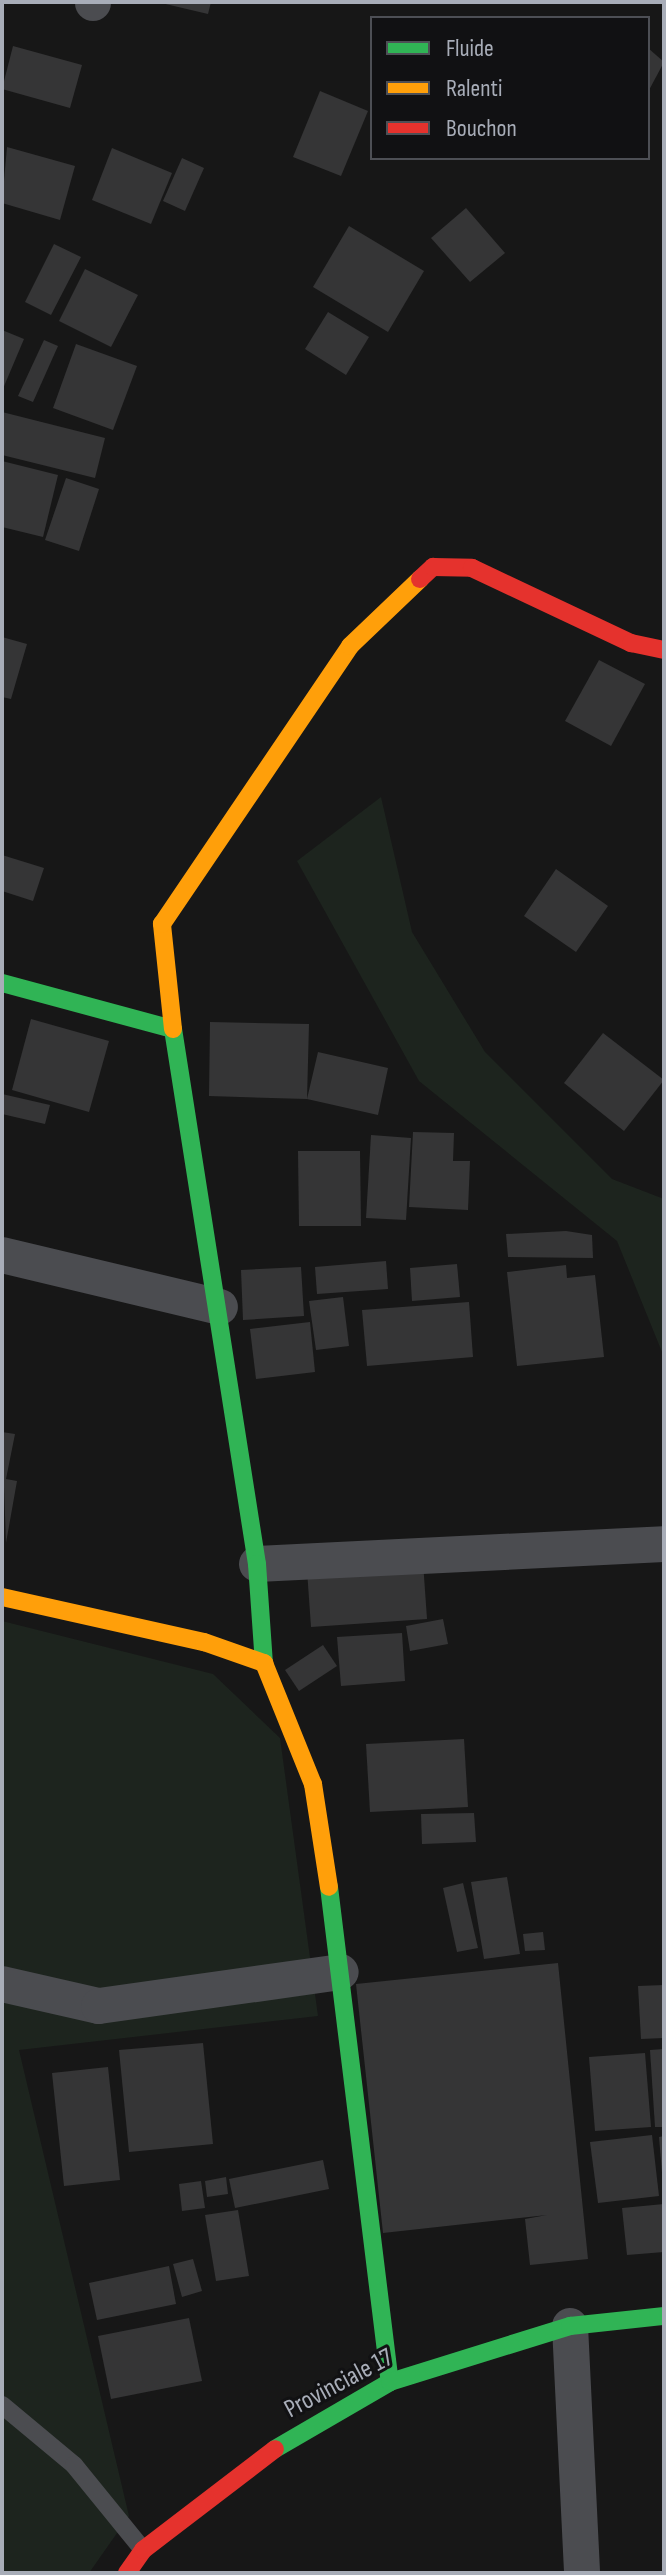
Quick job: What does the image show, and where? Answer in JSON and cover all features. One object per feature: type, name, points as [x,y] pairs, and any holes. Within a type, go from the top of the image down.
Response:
[{"type":"street","points":[[390,2382],[352,2117],[341,1972],[313,1784],[264,1663],[257,1564],[220,1307],[173,1029],[162,924],[350,646],[433,567],[472,568],[631,643],[664,650]]},
{"type":"street","points":[[2,983],[173,1029]]},
{"type":"street","points":[[2,1255],[220,1307]]},
{"type":"street","points":[[257,1564],[664,1544]]},
{"type":"street","points":[[2,1597],[204,1642],[264,1663]]},
{"type":"street","points":[[2,1984],[99,2006],[341,1972]]},
{"type":"street","name":"Provinciale 17","points":[[127,2573],[143,2550],[258,2459],[390,2382],[570,2326],[664,2316]]},
{"type":"street","points":[[570,2326],[582,2573]]},
{"type":"lane","points":[[2,2405],[74,2465],[143,2550]]},
{"type":"shaded area","points":[[381,797],[412,932],[485,1052],[612,1179],[664,1199],[664,1357],[617,1241],[419,1081],[297,861]]},
{"type":"shaded area","points":[[2,1621],[213,1674],[280,1738],[318,2016],[19,2050],[129,2516],[89,2573],[2,2573]]},
{"type":"building","points":[[157,2],[211,2],[208,14]]},
{"type":"building","points":[[13,46],[82,65],[70,108],[2,89]]},
{"type":"building","points":[[650,50],[664,62],[650,88]]},
{"type":"building","points":[[320,91],[368,111],[341,176],[293,157]]},
{"type":"building","points":[[7,147],[75,166],[60,220],[2,203]]},
{"type":"building","points":[[112,148],[172,173],[151,224],[92,200]]},
{"type":"building","points":[[182,158],[204,168],[185,211],[163,201]]},
{"type":"building","points":[[466,208],[505,253],[470,282],[431,238]]},
{"type":"building","points":[[349,226],[424,271],[388,332],[313,287]]},
{"type":"building","points":[[54,244],[81,257],[51,315],[25,302]]},
{"type":"building","points":[[85,269],[138,295],[111,347],[59,321]]},
{"type":"building","points":[[328,312],[369,337],[346,375],[305,349]]},
{"type":"building","points":[[2,330],[24,339],[2,391]]},
{"type":"building","points":[[44,340],[58,346],[33,402],[18,396]]},
{"type":"building","points":[[76,344],[137,366],[113,430],[53,408]]},
{"type":"building","points":[[2,412],[105,438],[95,478],[2,455]]},
{"type":"building","points":[[2,461],[58,475],[43,537],[2,527]]},
{"type":"building","points":[[66,478],[99,489],[79,551],[45,540]]},
{"type":"building","points":[[2,637],[27,644],[11,699],[2,697]]},
{"type":"building","points":[[599,660],[645,684],[611,746],[565,721]]},
{"type":"building","points":[[2,855],[44,868],[33,901],[2,891]]},
{"type":"building","points":[[556,869],[608,906],[576,952],[524,916]]},
{"type":"building","points":[[31,1019],[109,1041],[89,1112],[12,1090]]},
{"type":"building","points":[[210,1022],[309,1024],[307,1099],[209,1096]]},
{"type":"building","points":[[603,1033],[664,1080],[624,1131],[564,1083]]},
{"type":"building","points":[[318,1052],[388,1068],[378,1115],[307,1099]]},
{"type":"building","points":[[2,1094],[50,1105],[45,1124],[2,1114]]},
{"type":"building","points":[[413,1132],[454,1133],[453,1161],[470,1161],[468,1210],[409,1207]]},
{"type":"building","points":[[371,1135],[411,1138],[406,1220],[366,1218]]},
{"type":"building","points":[[298,1151],[360,1151],[361,1226],[299,1226]]},
{"type":"building","points":[[566,1231],[592,1235],[593,1258],[508,1257],[506,1234]]},
{"type":"building","points":[[386,1261],[388,1289],[317,1294],[315,1267]]},
{"type":"building","points":[[457,1264],[460,1297],[412,1301],[410,1268]]},
{"type":"building","points":[[566,1265],[567,1278],[595,1275],[604,1357],[517,1366],[507,1272]]},
{"type":"building","points":[[301,1267],[304,1316],[243,1320],[241,1270]]},
{"type":"building","points":[[343,1297],[349,1346],[316,1350],[309,1301]]},
{"type":"building","points":[[469,1302],[473,1357],[367,1366],[362,1310]]},
{"type":"building","points":[[310,1322],[315,1372],[256,1379],[250,1329]]},
{"type":"building","points":[[2,1432],[15,1434],[6,1479],[17,1481],[6,1543]]},
{"type":"building","points":[[423,1562],[427,1619],[311,1627],[307,1570]]},
{"type":"building","points":[[443,1619],[448,1644],[410,1651],[406,1626]]},
{"type":"building","points":[[402,1633],[405,1681],[341,1686],[337,1637]]},
{"type":"building","points":[[323,1645],[337,1666],[299,1691],[285,1670]]},
{"type":"building","points":[[464,1739],[468,1807],[370,1812],[366,1744]]},
{"type":"building","points":[[474,1813],[476,1842],[422,1844],[421,1814]]},
{"type":"building","points":[[507,1877],[520,1954],[484,1959],[471,1882]]},
{"type":"building","points":[[463,1883],[478,1948],[457,1952],[443,1888]]},
{"type":"building","points":[[543,1932],[545,1950],[525,1951],[523,1934]]},
{"type":"building","points":[[558,1963],[588,2259],[530,2265],[525,2219],[547,2215],[383,2233],[356,1984]]},
{"type":"building","points":[[664,1985],[664,2038],[641,2039],[638,1986]]},
{"type":"building","points":[[203,2043],[213,2144],[129,2152],[119,2050]]},
{"type":"building","points":[[664,2049],[664,2127],[655,2127],[650,2050]]},
{"type":"building","points":[[645,2053],[651,2127],[595,2131],[589,2057]]},
{"type":"building","points":[[108,2067],[120,2180],[64,2186],[52,2073]]},
{"type":"building","points":[[652,2135],[659,2196],[598,2203],[590,2142]]},
{"type":"building","points":[[664,2136],[664,2173],[662,2173],[659,2137]]},
{"type":"building","points":[[323,2160],[329,2189],[235,2208],[229,2179]]},
{"type":"building","points":[[226,2177],[228,2194],[207,2197],[205,2181]]},
{"type":"building","points":[[201,2181],[205,2208],[182,2211],[179,2184]]},
{"type":"building","points":[[664,2204],[664,2252],[627,2255],[622,2208]]},
{"type":"building","points":[[238,2210],[249,2276],[216,2281],[205,2215]]},
{"type":"building","points":[[193,2259],[202,2291],[182,2297],[173,2264]]},
{"type":"building","points":[[169,2266],[176,2304],[97,2320],[89,2283]]},
{"type":"building","points":[[189,2318],[202,2381],[111,2399],[98,2336]]},
{"type":"traffic: fast","points":[[2,983],[173,1029],[257,1564],[264,1663]]},
{"type":"traffic: fast","points":[[329,1887],[390,2382]]},
{"type":"traffic: fast","points":[[275,2449],[390,2382],[570,2326],[664,2316]]},
{"type":"traffic: slow","points":[[173,1029],[162,924],[350,646],[420,579]]},
{"type":"traffic: slow","points":[[2,1597],[204,1642],[264,1663],[313,1784],[329,1887]]},
{"type":"traffic: jam","points":[[420,579],[433,567],[472,568],[631,643],[664,650]]},
{"type":"traffic: jam","points":[[127,2573],[143,2550],[275,2449]]}]
